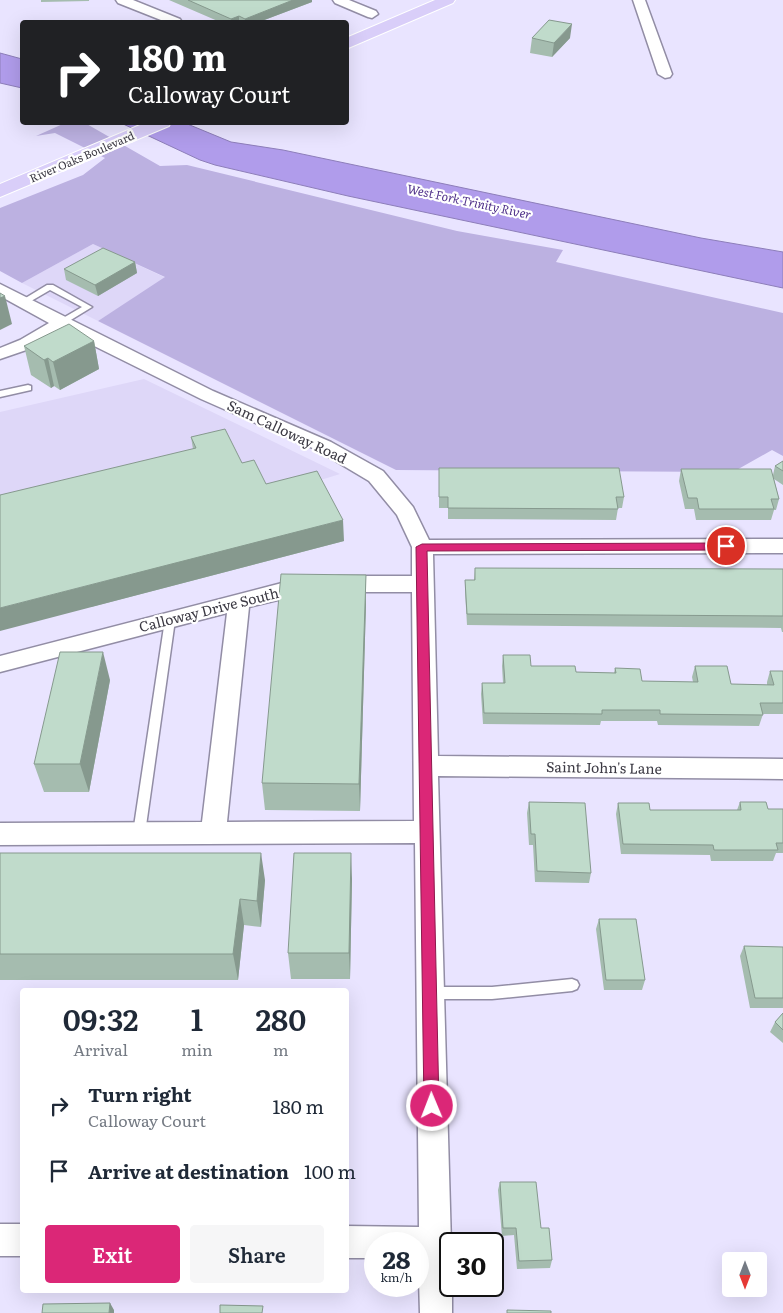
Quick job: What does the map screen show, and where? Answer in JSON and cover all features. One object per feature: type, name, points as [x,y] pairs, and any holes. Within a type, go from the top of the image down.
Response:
[{"type":"main road","points":[[349,43],[448,0]]},
{"type":"main road","points":[[355,21],[388,7]]},
{"type":"main road","name":"River Oaks Boulevard","points":[[0,191],[157,125]]},
{"type":"street","points":[[122,0],[171,20]]},
{"type":"street","points":[[339,0],[372,14]]},
{"type":"street","points":[[639,0],[665,74]]},
{"type":"street","name":"Sam Calloway Road","points":[[0,289],[61,323],[207,396],[324,446],[376,476],[406,512],[422,547],[424,766],[436,1313]]},
{"type":"street","points":[[0,354],[26,344],[61,323]]},
{"type":"street","points":[[422,547],[783,546]]},
{"type":"street","name":"Calloway Drive South","points":[[0,664],[282,591],[339,584],[422,584]]},
{"type":"street","points":[[213,833],[239,602]]},
{"type":"street","name":"Saint John's Lane","points":[[424,766],[783,769]]},
{"type":"street","points":[[0,834],[426,832]]},
{"type":"street","points":[[0,1240],[20,1240]]},
{"type":"street","points":[[349,1242],[434,1243]]},
{"type":"lane","points":[[23,302],[50,287],[88,306],[61,323]]},
{"type":"lane","points":[[0,394],[28,388]]},
{"type":"lane","points":[[139,834],[170,620]]},
{"type":"lane","points":[[429,993],[492,993],[572,986]]},
{"type":"shaded area","points":[[61,125],[88,125],[160,166],[187,165],[457,231],[563,250],[556,262],[783,313],[783,456],[772,450],[733,472],[396,470],[98,321],[165,277],[93,244],[22,283],[0,271],[0,208],[83,175],[105,158],[55,133],[36,136]]},
{"type":"shaded area","points":[[93,244],[166,278],[98,321],[22,283]]},
{"type":"shaded area","points":[[144,379],[340,474],[298,487],[0,563],[0,412]]},
{"type":"water","points":[[0,53],[20,58],[20,88],[0,83]]},
{"type":"water","name":"West Fork Trinity River","points":[[125,125],[190,125],[231,142],[283,150],[701,238],[783,252],[783,288],[348,196],[200,160]]},
{"type":"building","points":[[188,0],[293,0],[245,19],[239,16],[231,19]]},
{"type":"building","points":[[549,20],[572,24],[554,43],[532,38]]},
{"type":"building","points":[[103,248],[135,262],[95,285],[64,269]]},
{"type":"building","points":[[69,324],[94,341],[53,362],[48,358],[44,360],[24,346]]},
{"type":"building","points":[[225,429],[242,463],[254,460],[266,484],[317,471],[343,520],[0,608],[0,495],[196,448],[191,437]]},
{"type":"building","points":[[783,461],[783,471],[775,466]]},
{"type":"building","points":[[439,468],[619,468],[624,497],[616,497],[618,509],[448,508],[448,497],[439,497]]},
{"type":"building","points":[[681,469],[771,469],[779,499],[771,499],[774,509],[699,509],[697,498],[688,498]]},
{"type":"building","points":[[475,568],[783,569],[783,616],[467,614],[465,580],[475,580]]},
{"type":"building","points":[[281,574],[366,575],[359,784],[262,783]]},
{"type":"building","points":[[60,652],[103,652],[80,764],[34,764]]},
{"type":"building","points":[[503,655],[530,655],[531,666],[575,666],[576,672],[616,673],[615,668],[640,669],[642,681],[698,682],[695,666],[727,666],[731,684],[774,685],[770,671],[783,671],[783,703],[760,703],[763,715],[660,714],[660,710],[602,710],[602,714],[484,713],[482,683],[505,683]]},
{"type":"building","points":[[529,802],[585,803],[591,873],[537,871],[535,834],[531,834]]},
{"type":"building","points":[[740,802],[766,802],[768,809],[783,809],[783,843],[776,843],[778,850],[714,850],[713,845],[623,844],[618,803],[649,803],[650,810],[741,810]]},
{"type":"building","points":[[0,853],[261,853],[257,901],[240,899],[233,954],[0,954]]},
{"type":"building","points":[[294,853],[351,853],[349,953],[288,953]]},
{"type":"building","points":[[599,919],[636,919],[645,980],[606,980]]},
{"type":"building","points":[[744,946],[783,947],[783,998],[755,998]]},
{"type":"building","points":[[783,1013],[783,1030],[775,1022]]},
{"type":"building","points":[[500,1182],[536,1182],[541,1228],[549,1228],[552,1260],[519,1261],[516,1228],[503,1228]]},
{"type":"building","points":[[110,1303],[109,1313],[42,1313],[43,1304]]},
{"type":"building","points":[[220,1305],[263,1306],[262,1313],[220,1313]]},
{"type":"building","points":[[507,1310],[551,1311],[551,1313],[507,1313]]},
{"type":"route","points":[[432,1106],[422,642],[422,547],[726,546]]}]
